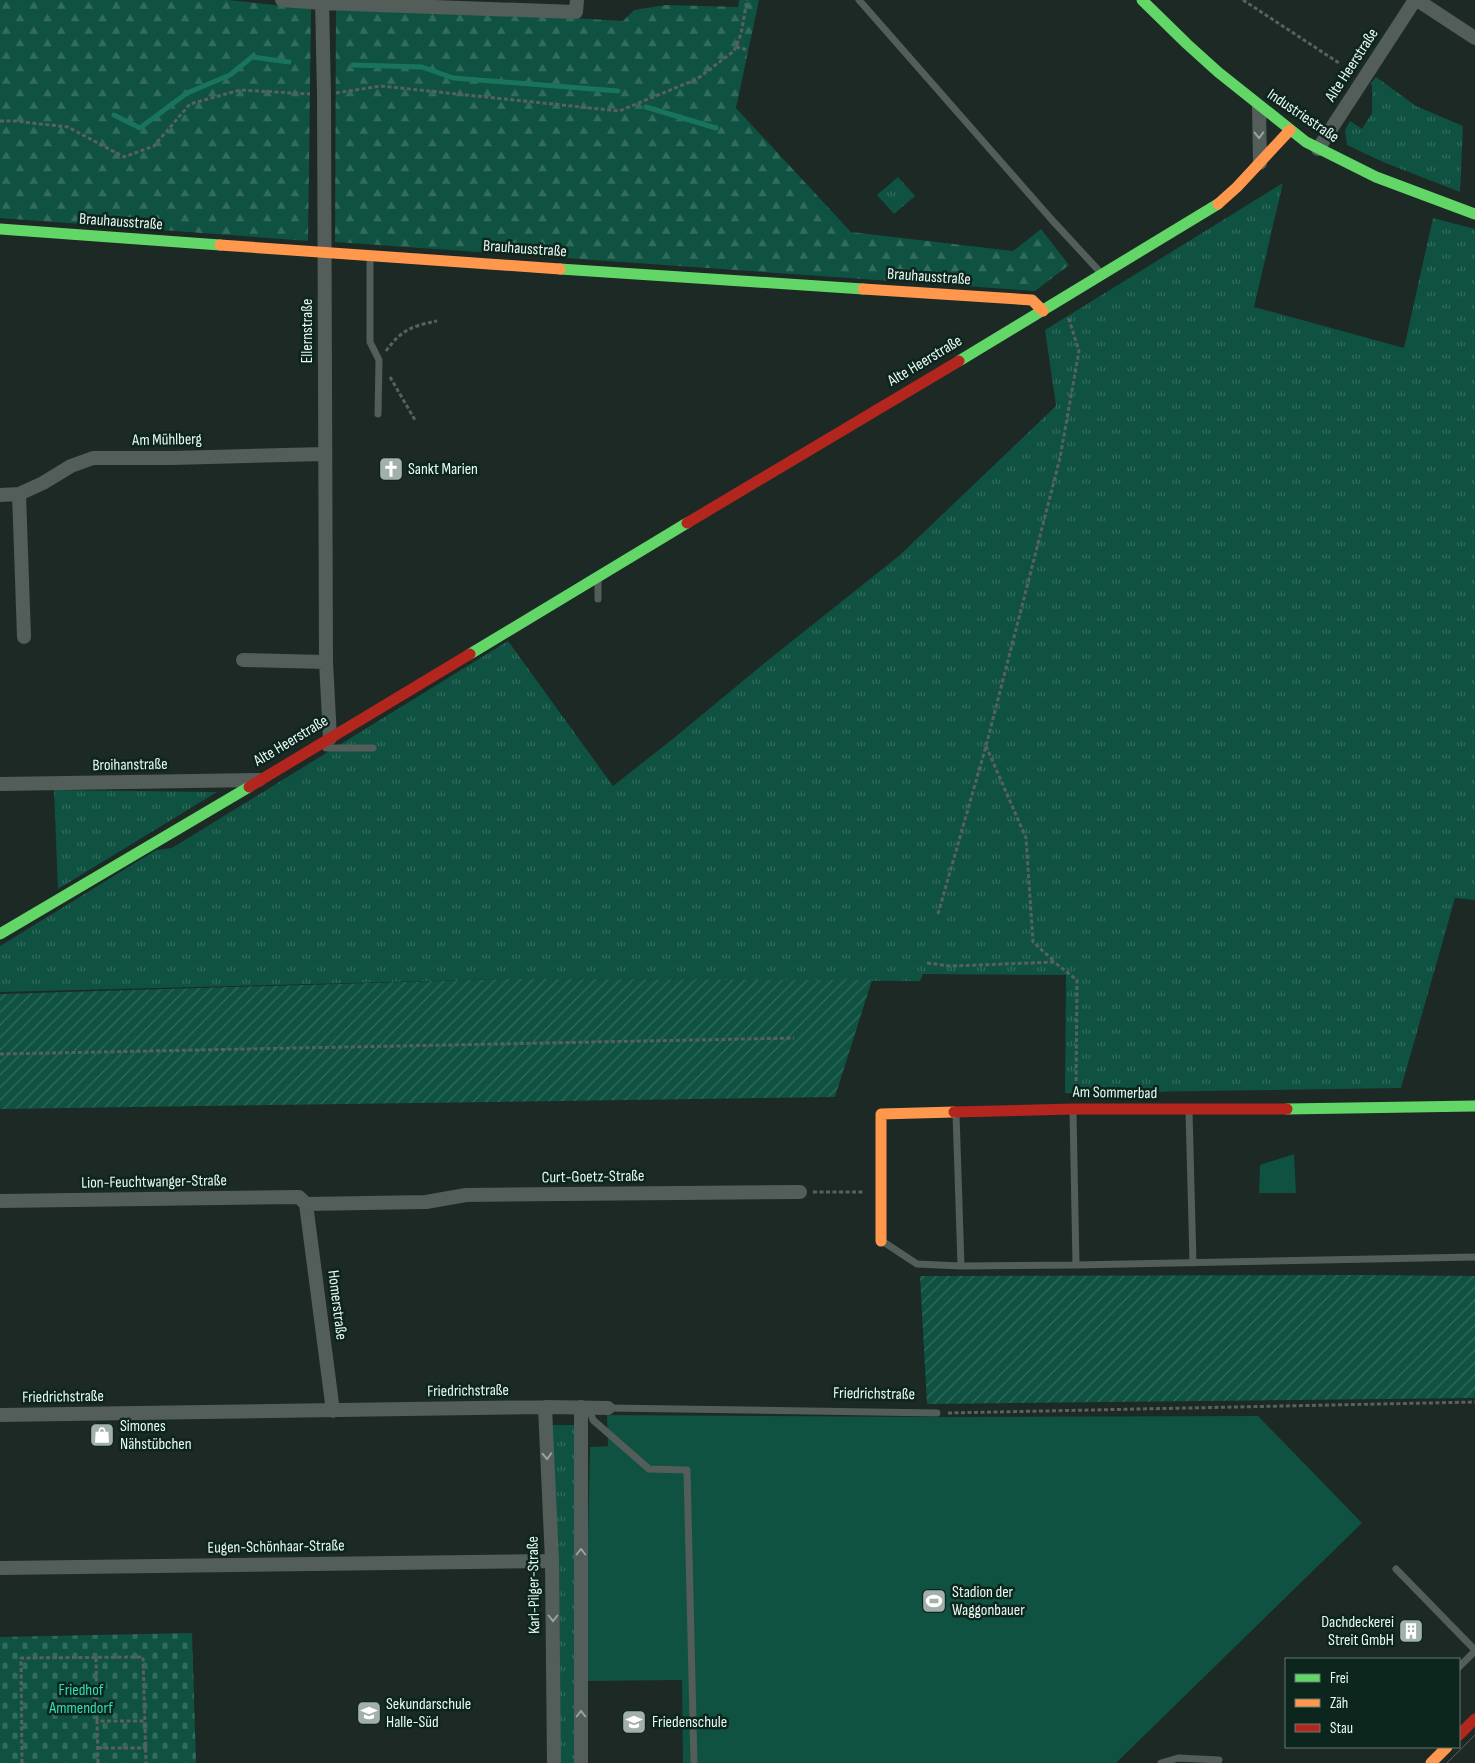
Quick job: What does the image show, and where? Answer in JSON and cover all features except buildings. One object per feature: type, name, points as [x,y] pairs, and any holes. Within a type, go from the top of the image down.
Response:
[{"type":"street","points":[[282,0],[471,4],[576,12],[577,0]]},
{"type":"street","name":"Industriestraße","points":[[1142,0],[1176,35],[1259,107],[1318,149],[1428,197],[1475,214]]},
{"type":"street","points":[[1416,0],[1475,38]]},
{"type":"street","name":"Alte Heerstraße","points":[[1318,149],[1416,0]]},
{"type":"street","name":"Ellernstraße","points":[[322,2],[326,662],[330,738]]},
{"type":"street","points":[[1259,107],[1260,163]]},
{"type":"street","name":"Alte Heerstraße","points":[[0,934],[315,748],[1220,203],[1290,130]]},
{"type":"street","name":"Brauhausstraße","points":[[0,229],[324,253],[1032,300],[1043,311]]},
{"type":"street","name":"Am Mühlberg","points":[[0,495],[19,494],[43,483],[71,466],[93,458],[324,454]]},
{"type":"street","points":[[19,494],[24,637]]},
{"type":"street","points":[[242,660],[326,662]]},
{"type":"street","name":"Broihanstraße","points":[[0,784],[260,780]]},
{"type":"street","name":"Am Sommerbad","points":[[882,1241],[880,1192],[881,1114],[1073,1109],[1189,1110],[1475,1106]]},
{"type":"street","name":"Curt-Goetz-Straße","points":[[306,1204],[426,1202],[466,1195],[800,1192]]},
{"type":"street","name":"Lion-Feuchtwanger-Straße","points":[[0,1202],[299,1198],[306,1204]]},
{"type":"street","name":"Homerstraße","points":[[306,1204],[333,1411]]},
{"type":"street","name":"Friedrichstraße","points":[[0,1415],[545,1407],[608,1408]]},
{"type":"street","name":"Karl-Pilger-Straße","points":[[545,1407],[552,1561],[554,1763]]},
{"type":"street","points":[[581,1763],[585,1407]]},
{"type":"street","name":"Eugen-Schönhaar-Straße","points":[[0,1568],[552,1561]]},
{"type":"street","points":[[1460,1734],[1475,1719]]},
{"type":"street","points":[[1431,1763],[1446,1748]]},
{"type":"lane","points":[[859,0],[1102,275]]},
{"type":"lane","points":[[370,255],[370,342],[380,360],[378,414]]},
{"type":"lane","points":[[598,576],[598,600]]},
{"type":"lane","points":[[315,748],[373,748]]},
{"type":"lane","points":[[1073,1109],[1076,1265]]},
{"type":"lane","points":[[1189,1110],[1193,1263]]},
{"type":"lane","points":[[956,1112],[960,1266]]},
{"type":"lane","points":[[882,1241],[916,1264],[960,1266],[1475,1257]]},
{"type":"lane","points":[[585,1407],[593,1420],[649,1469],[687,1470],[694,1763]]},
{"type":"lane","name":"Friedrichstraße","points":[[608,1408],[937,1413]]},
{"type":"lane","points":[[1396,1569],[1475,1651],[1460,1666]]},
{"type":"lane","points":[[1162,1763],[1178,1758],[1219,1760]]},
{"type":"path","points":[[0,120],[15,120],[68,127],[124,157],[154,146],[190,104],[240,90],[324,95],[380,86],[619,111],[697,79],[734,51],[741,34],[746,0]]},
{"type":"path","points":[[1243,0],[1340,63]]},
{"type":"path","points":[[736,47],[748,50]]},
{"type":"path","points":[[938,914],[986,746],[1060,458],[1079,351],[1063,299]]},
{"type":"path","points":[[415,420],[380,360],[401,333],[408,328],[438,321]]},
{"type":"path","points":[[986,746],[1026,838],[1032,942],[1077,980],[1076,1097],[1073,1109]]},
{"type":"path","points":[[927,963],[950,966],[1054,962]]},
{"type":"path","points":[[0,1054],[794,1038]]},
{"type":"path","points":[[800,1192],[880,1192]]},
{"type":"path","points":[[937,1413],[1475,1402]]},
{"type":"path","points":[[22,1763],[21,1658],[143,1657],[146,1763]]},
{"type":"path","points":[[96,1658],[98,1763]]},
{"type":"path","points":[[97,1721],[145,1720]]},
{"type":"path","points":[[98,1748],[146,1748]]},
{"type":"green space","points":[[0,0],[228,0],[311,9],[308,241],[0,218]]},
{"type":"green space","points":[[739,0],[759,0],[736,108],[851,232],[1013,251],[1041,229],[1069,265],[1035,291],[335,242],[336,4],[623,21],[634,10],[666,5],[738,7]]},
{"type":"green space","points":[[1376,77],[1416,106],[1463,126],[1460,192],[1383,162],[1347,145],[1345,130],[1350,121],[1362,129],[1372,113],[1372,85],[1370,84]]},
{"type":"green space","points":[[898,177],[915,196],[894,214],[877,195]]},
{"type":"green space","points":[[1283,183],[1254,307],[1404,348],[1433,218],[1475,229],[1475,900],[1455,898],[1401,1088],[1065,1093],[1066,975],[923,974],[920,981],[503,979],[0,992],[0,946],[156,850],[172,848],[508,641],[613,786],[900,555],[1056,406],[1045,330]]},
{"type":"green space","points":[[54,790],[217,792],[58,889]]},
{"type":"green space","points":[[503,979],[872,980],[835,1097],[0,1109],[0,994]]},
{"type":"green space","points":[[1294,1154],[1296,1193],[1259,1193],[1260,1165]]},
{"type":"green space","points":[[920,1276],[1475,1276],[1475,1398],[927,1404]]},
{"type":"green space","name":"Stadion der Waggonbauer","points":[[607,1415],[930,1417],[1258,1416],[1362,1523],[1116,1763],[683,1763],[682,1680],[585,1681],[590,1447],[608,1446]]},
{"type":"green space","points":[[550,1425],[581,1425],[577,1763],[557,1763]]},
{"type":"green space","name":"Friedhof Ammendorf","points":[[192,1633],[196,1763],[0,1763],[0,1637]]},
{"type":"waterway","points":[[114,115],[140,128],[187,93],[230,75],[252,57],[289,62]]},
{"type":"waterway","points":[[353,65],[422,67],[453,78],[618,91]]},
{"type":"waterway","points":[[646,107],[716,128]]},
{"type":"tram line","points":[[1447,1763],[1475,1735]]},
{"type":"traffic: fast","points":[[1142,0],[1218,72],[1306,142],[1376,177],[1475,214]]},
{"type":"traffic: fast","points":[[959,361],[1218,204]]},
{"type":"traffic: fast","points":[[0,229],[220,245]]},
{"type":"traffic: fast","points":[[560,269],[863,289]]},
{"type":"traffic: fast","points":[[470,654],[687,523]]},
{"type":"traffic: fast","points":[[0,934],[249,787]]},
{"type":"traffic: fast","points":[[1287,1109],[1475,1106]]},
{"type":"traffic: slow","points":[[1218,204],[1237,187],[1290,130]]},
{"type":"traffic: slow","points":[[220,245],[560,269]]},
{"type":"traffic: slow","points":[[863,289],[1032,300],[1043,311]]},
{"type":"traffic: slow","points":[[881,1241],[881,1114],[954,1112]]},
{"type":"traffic: slow","points":[[1431,1763],[1446,1748]]},
{"type":"traffic: jam","points":[[687,523],[959,361]]},
{"type":"traffic: jam","points":[[249,787],[470,654]]},
{"type":"traffic: jam","points":[[954,1112],[1073,1109],[1287,1109]]},
{"type":"traffic: jam","points":[[1460,1734],[1475,1719]]},
{"type":"place","name":"Sankt Marien","points":[[391,469]]},
{"type":"place","name":"Simones Nähstübchen","points":[[102,1435]]},
{"type":"place","name":"Stadion der Waggonbauer","points":[[934,1601]]},
{"type":"place","name":"Dachdeckerei Streit GmbH","points":[[1411,1631]]},
{"type":"place","name":"Sekundarschule Halle-Süd","points":[[369,1713]]},
{"type":"place","name":"Friedenschule","points":[[634,1722]]}]
